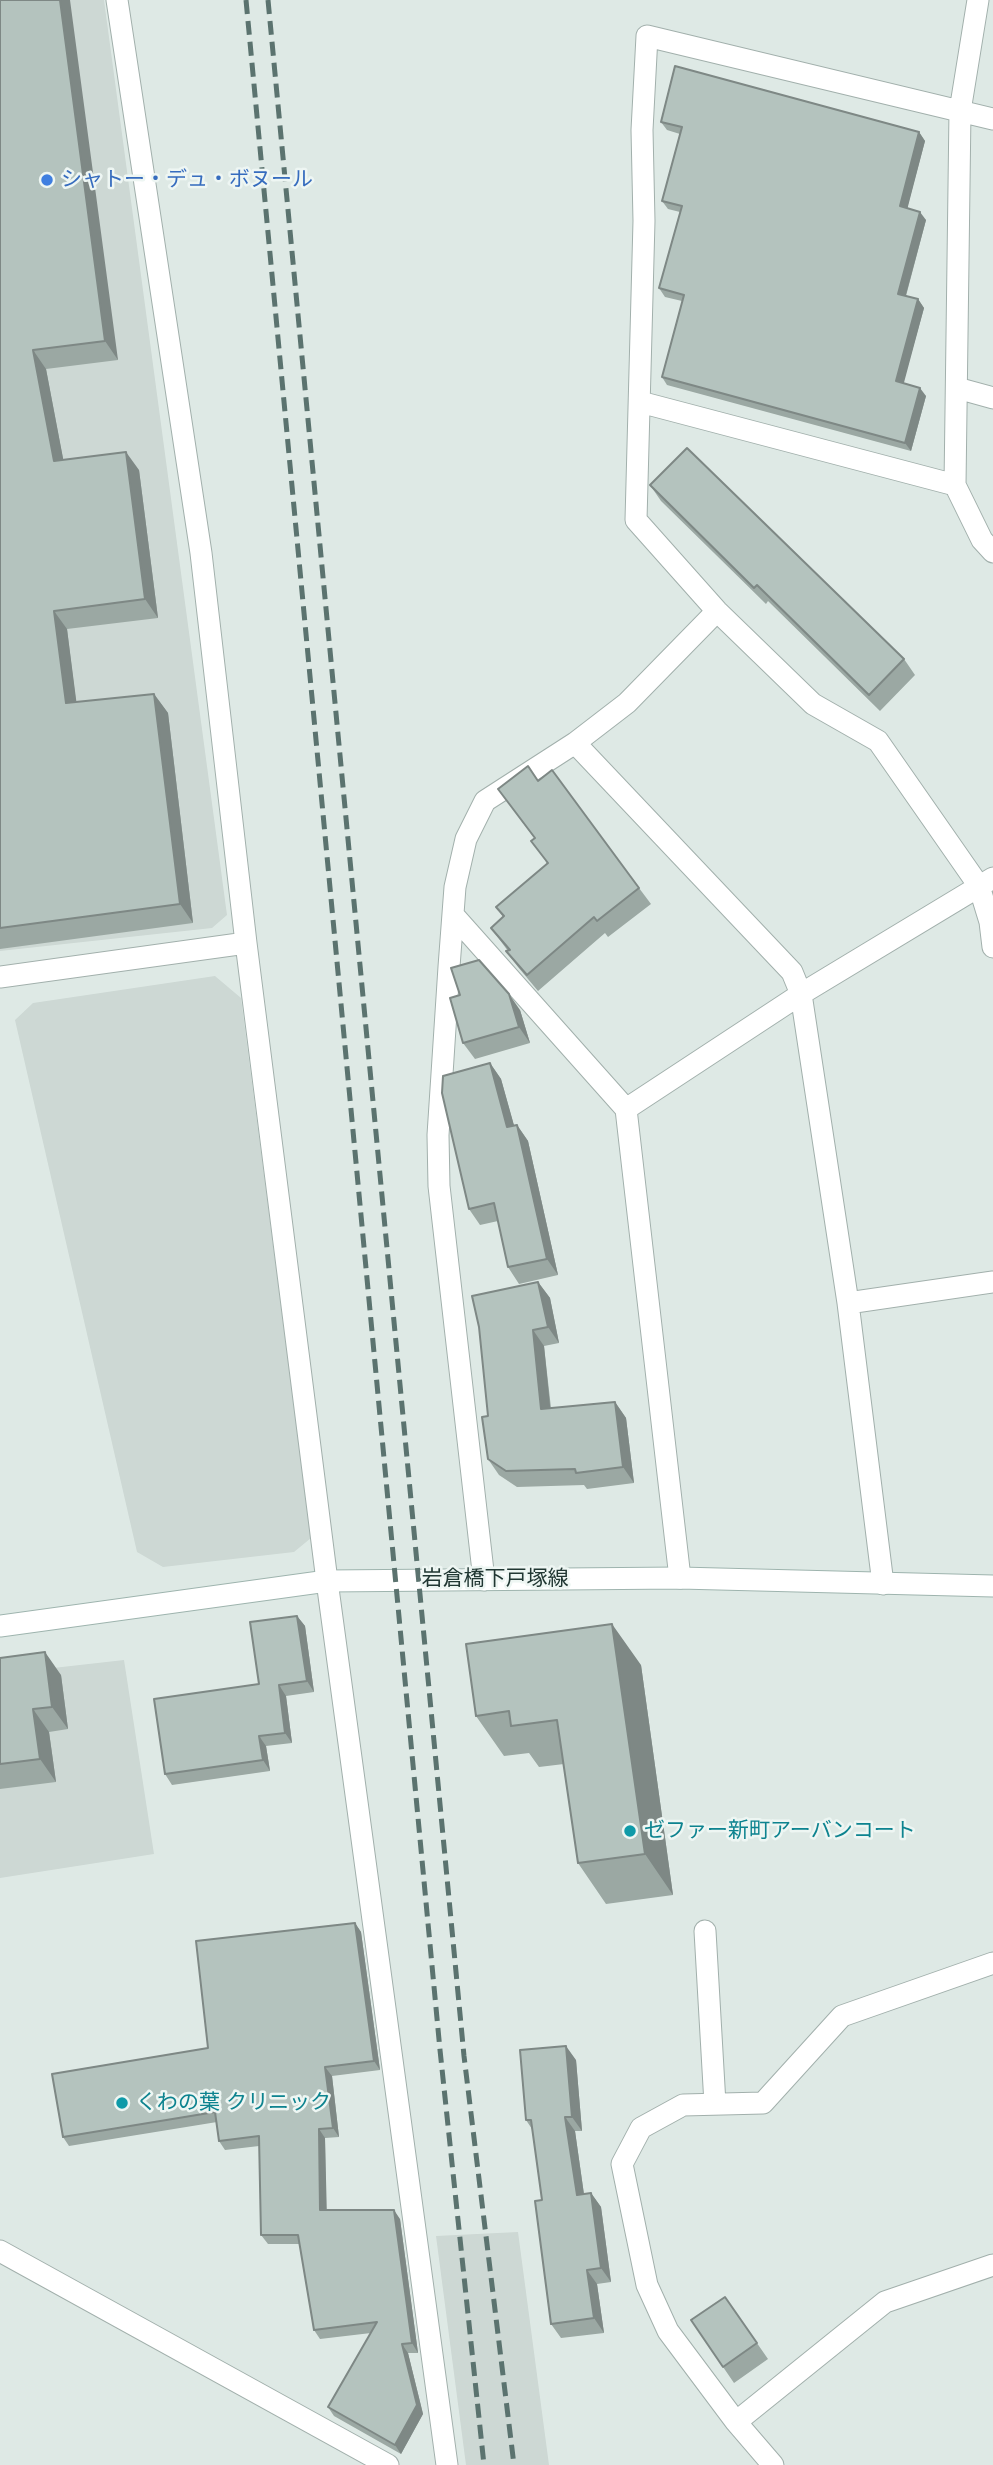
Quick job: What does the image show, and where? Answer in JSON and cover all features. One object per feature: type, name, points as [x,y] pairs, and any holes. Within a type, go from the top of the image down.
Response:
[{"type":"street","points":[[117,0],[201,553],[246,943],[327,1581],[447,2465]]},
{"type":"street","points":[[978,0],[960,111],[955,485],[982,540],[993,552]]},
{"type":"street","points":[[993,119],[647,36],[642,130],[644,221],[636,520],[717,611],[813,704],[878,741],[986,882],[993,947]]},
{"type":"street","points":[[957,388],[993,398]]},
{"type":"street","points":[[640,402],[955,485]]},
{"type":"street","points":[[484,1580],[439,1186],[438,1135],[455,887],[466,839],[485,801],[575,743],[627,704],[717,611]]},
{"type":"street","points":[[575,743],[792,972],[801,994],[848,1303],[883,1584]]},
{"type":"street","points":[[626,1109],[801,994],[986,882]]},
{"type":"street","points":[[454,917],[626,1109],[680,1578]]},
{"type":"street","points":[[0,977],[246,943]]},
{"type":"street","points":[[848,1303],[993,1282]]},
{"type":"street","name":"岩倉橋下戸塚線","points":[[0,1626],[327,1581],[680,1578],[993,1586]]},
{"type":"street","points":[[705,1931],[715,2104]]},
{"type":"street","points":[[772,2465],[668,2331],[647,2285],[622,2164],[641,2128],[683,2105],[763,2104],[842,2016],[993,1963]]},
{"type":"street","points":[[0,2251],[388,2465]]},
{"type":"street","points":[[736,2421],[885,2302],[993,2265]]},
{"type":"shaded area","points":[[0,0],[104,0],[227,915],[212,928],[0,951]]},
{"type":"shaded area","points":[[215,976],[241,998],[311,1538],[294,1552],[163,1567],[137,1552],[15,1020],[33,1003]]},
{"type":"shaded area","points":[[124,1660],[154,1854],[0,1878],[0,1674]]},
{"type":"shaded area","points":[[518,2232],[549,2465],[466,2465],[436,2236]]},
{"type":"building","points":[[0,0],[60,0],[105,341],[33,350],[54,461],[126,452],[145,599],[54,611],[66,703],[154,694],[180,904],[0,928]]},
{"type":"building","points":[[675,66],[919,132],[900,206],[920,212],[898,294],[918,299],[896,381],[920,388],[905,443],[662,377],[684,295],[659,288],[682,206],[662,201],[682,127],[661,122]]},
{"type":"building","points":[[687,448],[904,659],[869,695],[757,585],[754,588],[650,485]]},
{"type":"building","points":[[528,766],[538,781],[552,770],[639,888],[597,921],[594,917],[527,975],[491,928],[504,916],[496,907],[548,863],[531,841],[535,838],[498,789]]},
{"type":"building","points":[[479,960],[509,994],[519,1027],[463,1043],[450,998],[460,995],[451,968]]},
{"type":"building","points":[[490,1063],[507,1127],[517,1125],[547,1259],[508,1267],[494,1203],[469,1209],[442,1093],[443,1076]]},
{"type":"building","points":[[538,1282],[548,1327],[533,1330],[541,1409],[615,1402],[623,1467],[576,1473],[575,1469],[506,1471],[488,1459],[482,1417],[488,1416],[479,1327],[472,1296]]},
{"type":"building","points":[[297,1616],[307,1681],[279,1685],[285,1733],[259,1736],[263,1760],[165,1774],[154,1699],[259,1684],[250,1622]]},
{"type":"building","points":[[612,1624],[645,1854],[578,1863],[557,1720],[511,1726],[509,1711],[476,1716],[466,1644]]},
{"type":"building","points":[[45,1652],[52,1707],[33,1709],[40,1759],[0,1764],[0,1658]]},
{"type":"building","points":[[355,1923],[374,2061],[325,2067],[333,2128],[319,2129],[320,2210],[394,2210],[412,2343],[402,2344],[417,2405],[395,2445],[328,2407],[377,2322],[314,2330],[298,2235],[261,2235],[259,2136],[219,2141],[215,2112],[63,2137],[52,2074],[208,2048],[196,1941]]},
{"type":"building","points":[[566,2046],[572,2117],[565,2117],[577,2195],[591,2193],[601,2268],[587,2270],[594,2318],[551,2324],[535,2201],[542,2200],[531,2120],[526,2120],[520,2050]]},
{"type":"building","points":[[725,2297],[757,2343],[723,2367],[691,2320]]},
{"type":"railway","points":[[246,0],[440,2050],[484,2465]]},
{"type":"railway","points":[[268,0],[464,2056],[514,2465]]},
{"type":"place","name":"シャトー・デュ・ボヌール","points":[[47,180]]},
{"type":"place","name":"ゼファー新町アーバンコート","points":[[630,1831]]},
{"type":"place","name":"くわの葉 クリニック","points":[[122,2103]]}]
